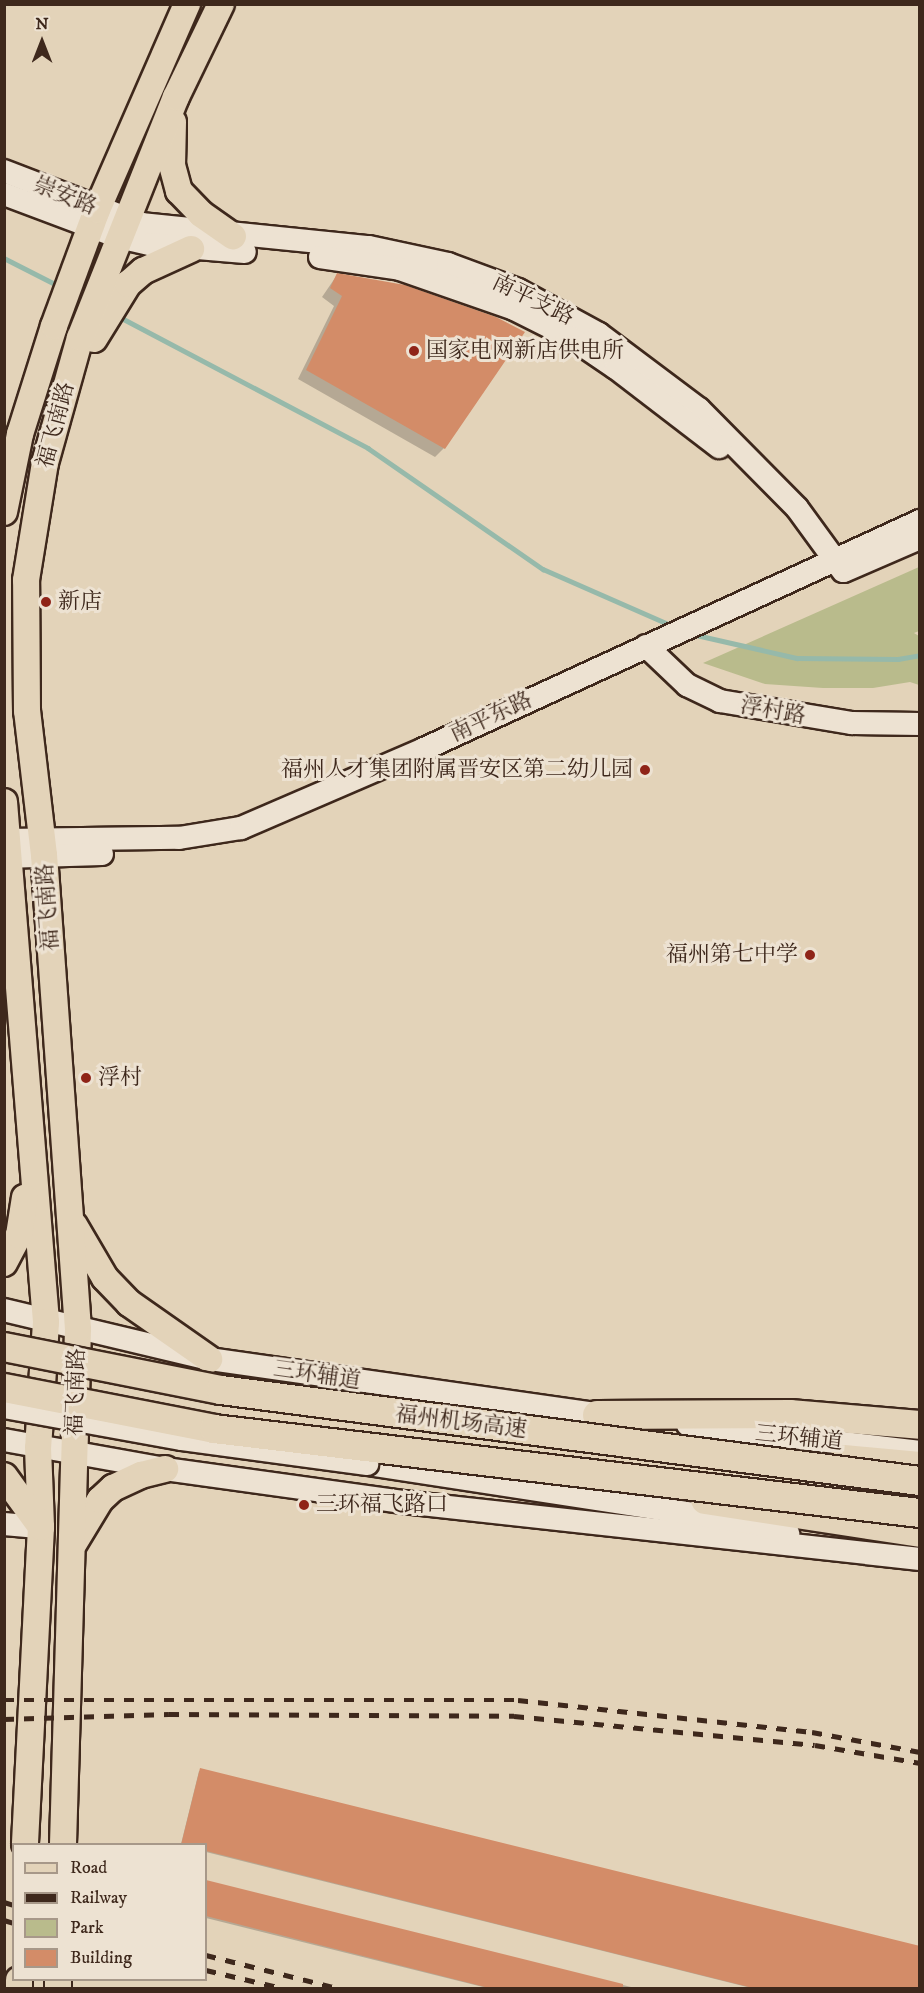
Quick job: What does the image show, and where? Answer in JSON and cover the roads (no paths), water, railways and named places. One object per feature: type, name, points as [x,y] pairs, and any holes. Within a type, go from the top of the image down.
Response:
[{"type":"highway","name":"福州机场高速","points":[[4,1347],[221,1390],[920,1481]]},
{"type":"highway","name":"福州机场高速","points":[[4,1388],[214,1430],[920,1513]]},
{"type":"highway","points":[[597,1415],[790,1414],[920,1425]]},
{"type":"highway","points":[[656,1447],[920,1466]]},
{"type":"highway","points":[[421,1456],[920,1533]]},
{"type":"main road","points":[[172,4],[176,30]]},
{"type":"main road","name":"福飞南路","points":[[4,512],[20,434],[54,326],[93,219],[187,4]]},
{"type":"main road","name":"福飞南路","points":[[63,1843],[78,1329],[42,847],[27,711],[26,580],[37,501],[64,392],[85,341],[102,276],[176,97],[221,4]]},
{"type":"main road","points":[[176,97],[171,150],[179,191],[201,214],[233,236]]},
{"type":"main road","name":"崇安路","points":[[4,171],[93,219]]},
{"type":"main road","name":"崇安路","points":[[4,194],[122,228]]},
{"type":"main road","name":"南平支路","points":[[122,228],[397,252],[493,279],[548,304],[633,357],[705,415],[797,508],[833,568]]},
{"type":"main road","name":"南平支路","points":[[122,228],[191,249],[326,258],[400,269],[471,291],[532,318],[616,368],[709,438],[786,515],[833,568]]},
{"type":"main road","points":[[85,341],[128,284],[143,271],[191,249]]},
{"type":"main road","name":"南平东路","points":[[7,848],[179,851],[252,838],[416,769],[658,648],[833,568],[920,521]]},
{"type":"main road","name":"南平东路","points":[[833,568],[920,538]]},
{"type":"main road","name":"浮村路","points":[[658,648],[696,691],[720,701],[852,723],[920,724]]},
{"type":"main road","name":"福飞南路","points":[[4,802],[28,1122],[46,1322],[38,1448],[41,1527],[25,1843]]},
{"type":"main road","points":[[4,1263],[19,1235],[28,1122]]},
{"type":"main road","points":[[70,1218],[105,1278],[129,1303],[209,1359]]},
{"type":"main road","name":"三环辅道","points":[[4,1310],[46,1322],[209,1359],[597,1415],[920,1452]]},
{"type":"main road","points":[[4,1407],[182,1439],[367,1464],[758,1524],[831,1548]]},
{"type":"main road","points":[[4,1440],[74,1455],[165,1469],[570,1523],[831,1548],[920,1559]]},
{"type":"main road","points":[[72,1546],[100,1500],[113,1488],[141,1475],[165,1469]]},
{"type":"main road","points":[[4,1476],[41,1527]]},
{"type":"main road","points":[[4,1524],[41,1527]]},
{"type":"waterway","points":[[4,258],[61,287]]},
{"type":"waterway","points":[[116,315],[368,448],[543,569],[673,626]]},
{"type":"waterway","points":[[692,634],[797,658],[898,659],[920,655]]},
{"type":"railway","points":[[4,1700],[518,1700],[812,1732],[920,1752]]},
{"type":"railway","points":[[4,1719],[169,1714],[514,1716],[815,1745],[920,1763]]},
{"type":"railway","points":[[4,1902],[12,1904]]},
{"type":"railway","points":[[4,1920],[12,1922]]},
{"type":"railway","points":[[207,1955],[337,1988]]},
{"type":"railway","points":[[207,1970],[282,1988]]},
{"type":"place","name":"国家电网新店供电所","points":[[414,351]]},
{"type":"place","name":"新店","points":[[46,602]]},
{"type":"place","name":"福州人才集团附属晋安区第二幼儿园","points":[[645,770]]},
{"type":"place","name":"福州第七中学","points":[[810,955]]},
{"type":"place","name":"浮村","points":[[86,1078]]},
{"type":"place","name":"三环福飞路口","points":[[304,1505]]}]
